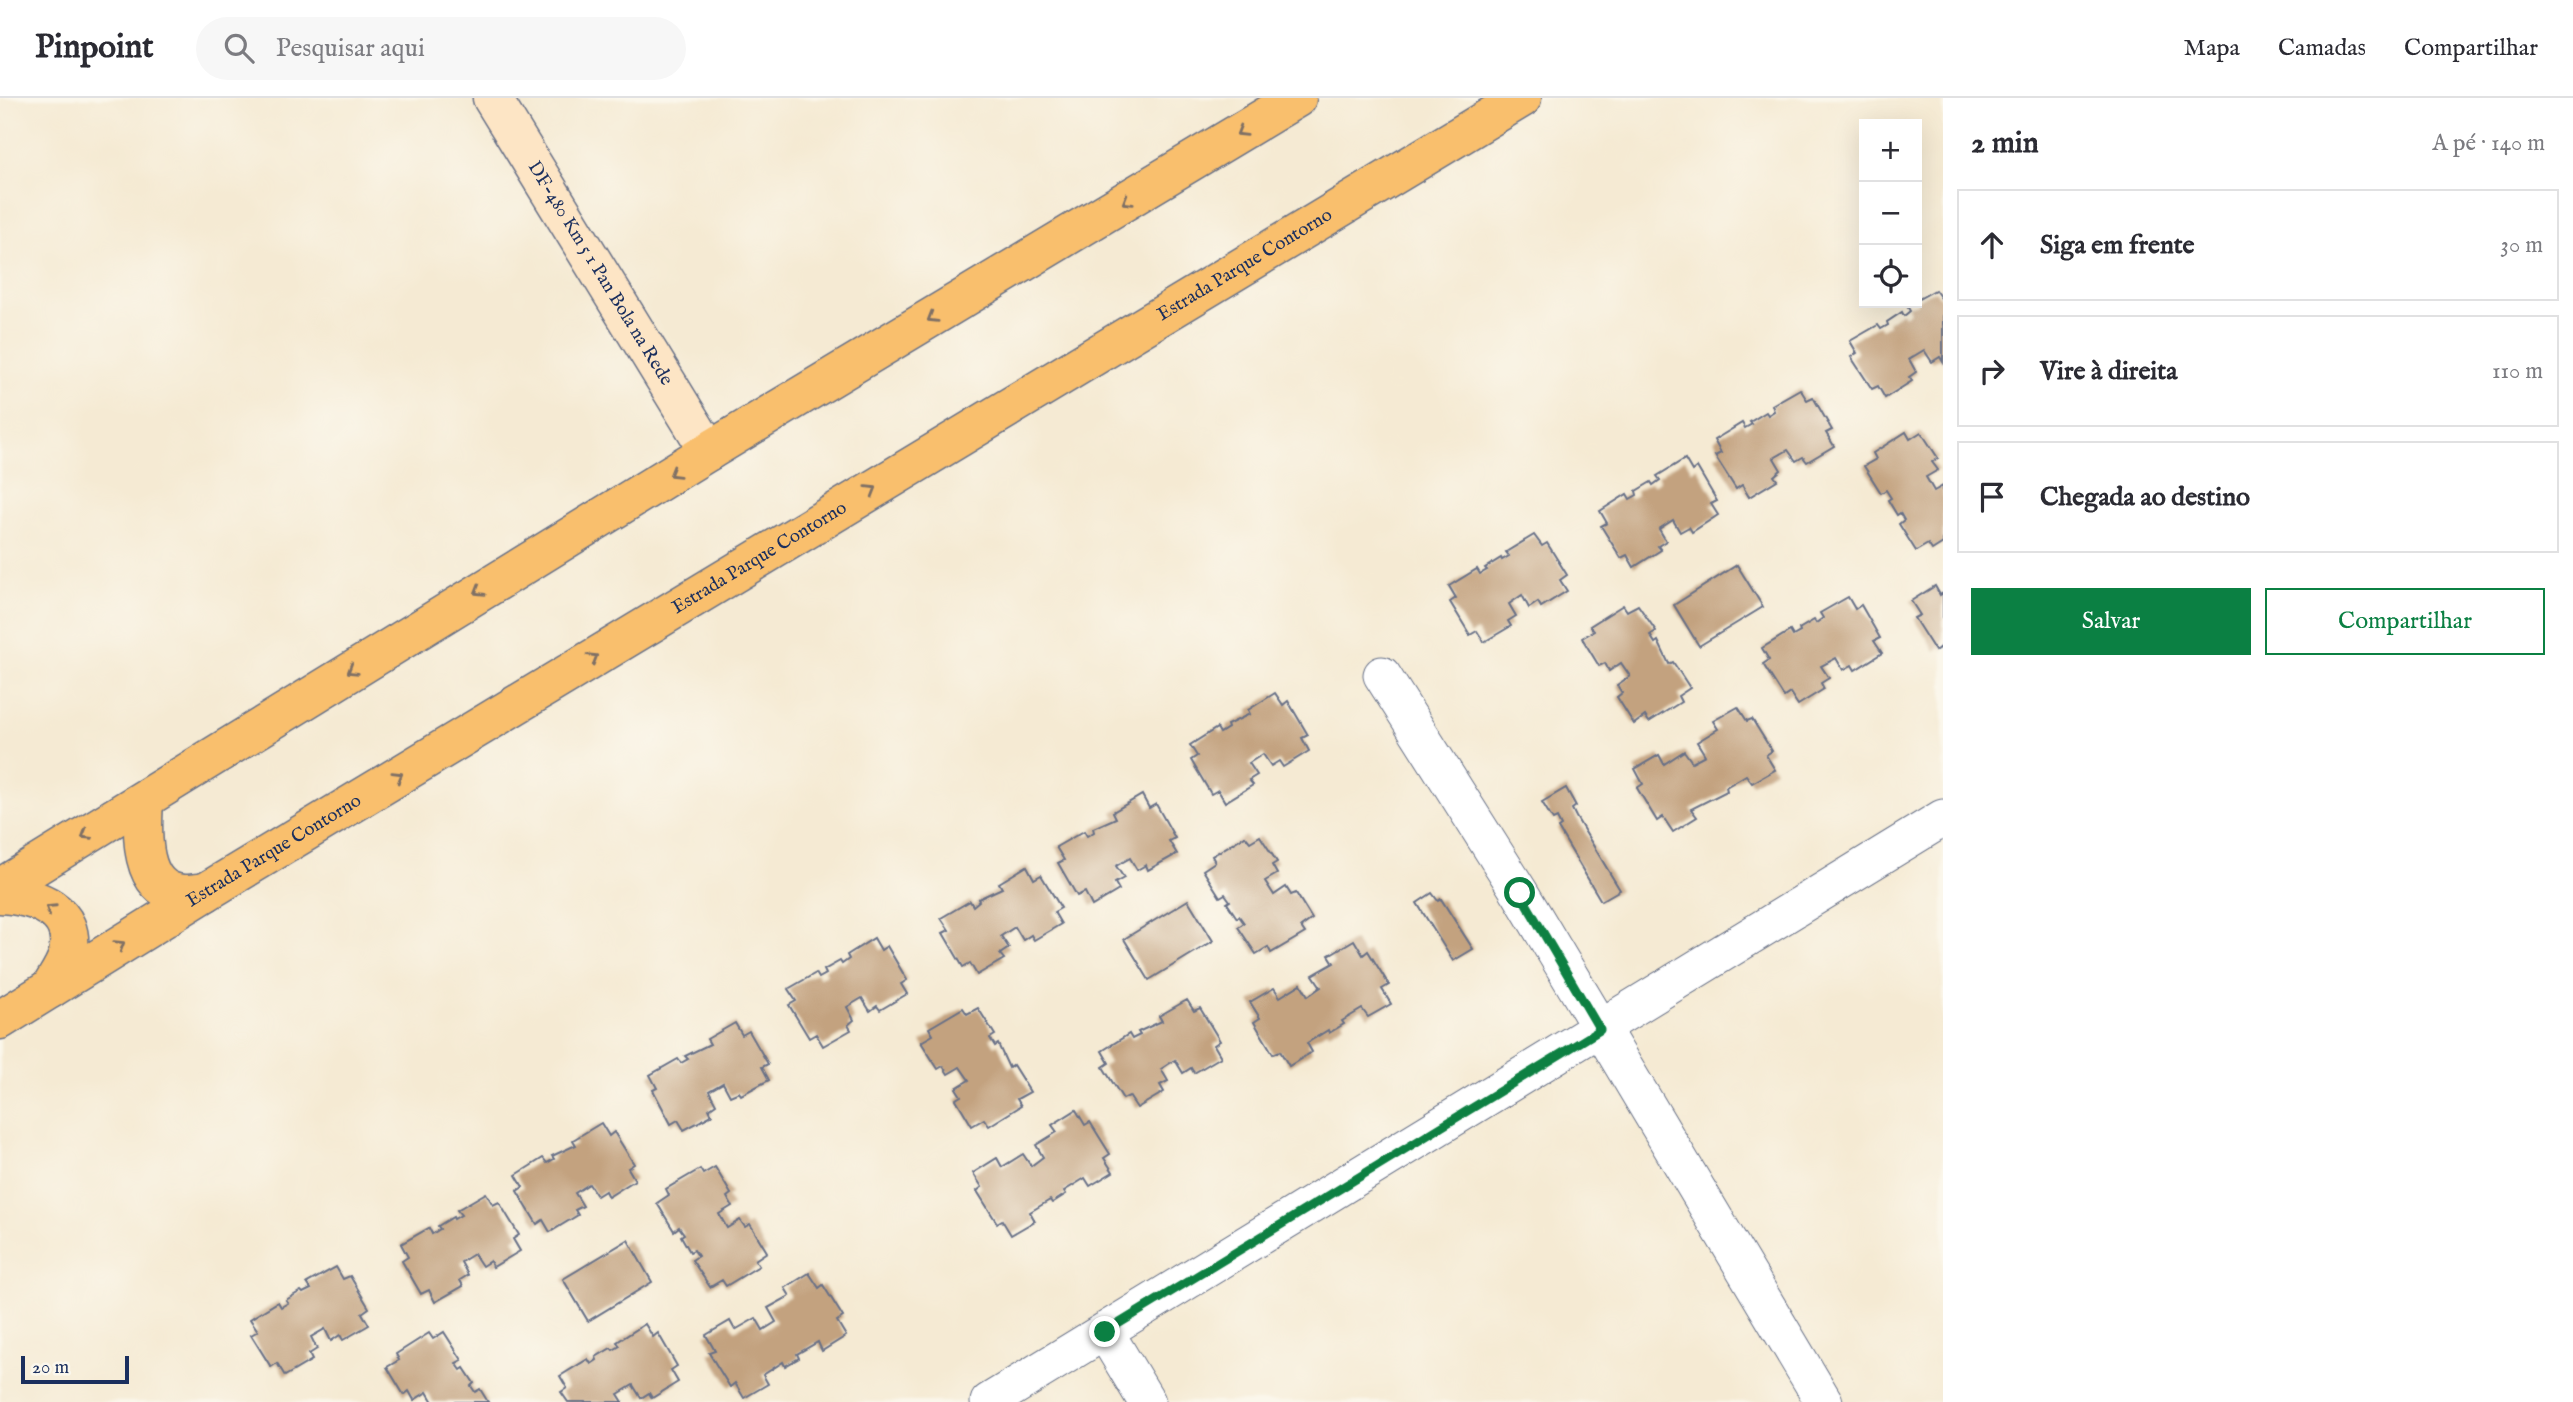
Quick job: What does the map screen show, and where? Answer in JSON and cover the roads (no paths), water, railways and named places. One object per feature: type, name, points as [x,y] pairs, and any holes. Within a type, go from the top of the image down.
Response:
[{"type":"highway","points":[[0,887],[709,451],[1297,98]]},
{"type":"highway","name":"Estrada Parque Contorno","points":[[0,1020],[206,892],[1522,98]]},
{"type":"highway","points":[[144,800],[142,835],[145,856],[153,875],[163,887],[182,894],[206,892]]},
{"type":"highway","points":[[0,894],[24,895],[43,904],[60,916],[70,934],[68,957],[50,989]]},
{"type":"street","name":"DF-480 Km 5 1 Pan Bola na Rede","points":[[492,98],[709,451]]},
{"type":"street","points":[[1382,675],[1520,893],[1824,1402]]},
{"type":"street","points":[[989,1402],[1943,818]]},
{"type":"street","points":[[1105,1332],[1147,1402]]}]
